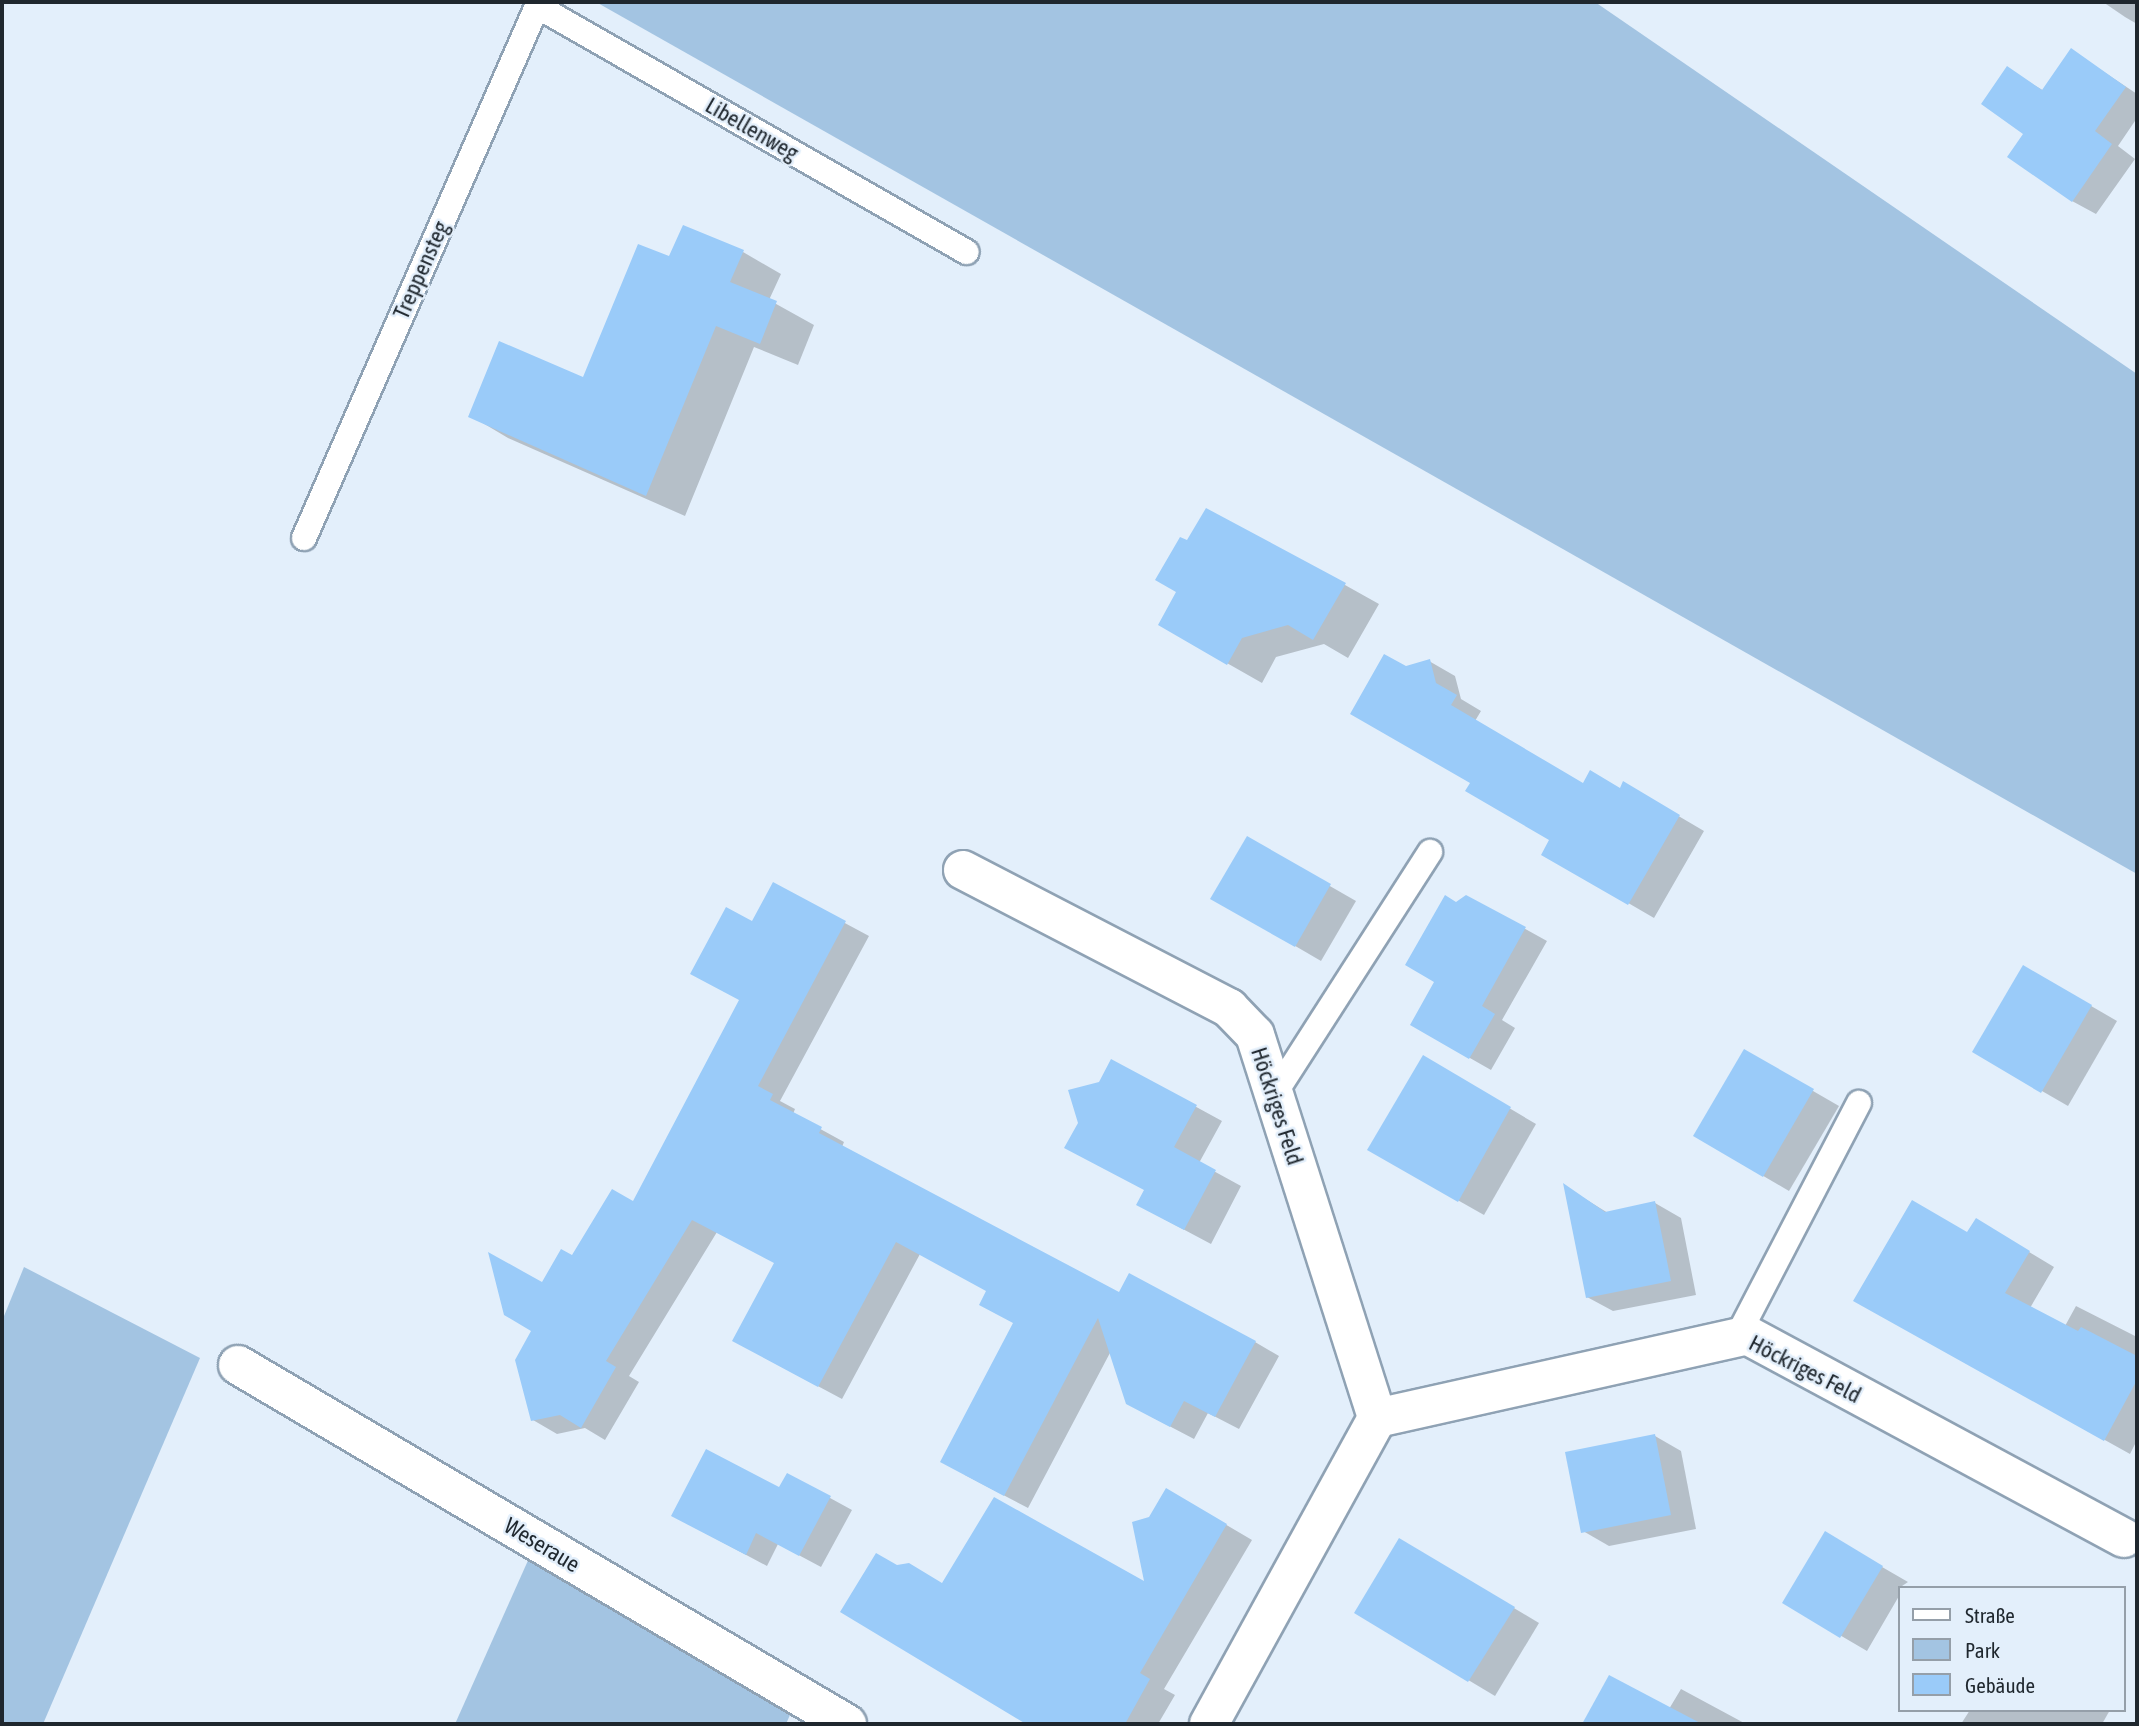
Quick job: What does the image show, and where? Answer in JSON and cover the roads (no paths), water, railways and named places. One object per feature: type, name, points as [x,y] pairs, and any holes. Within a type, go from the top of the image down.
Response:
[{"type":"street","name":"Höckriges Feld","points":[[963,870],[1228,1008],[1255,1035],[1377,1418],[1747,1335],[2124,1538]]},
{"type":"street","name":"Weseraue","points":[[238,1365],[847,1724]]},
{"type":"street","points":[[1209,1724],[1377,1418]]},
{"type":"lane","name":"Libellenweg","points":[[538,4],[968,252]]},
{"type":"lane","name":"Treppensteg","points":[[303,538],[538,4]]},
{"type":"lane","points":[[1274,1095],[1430,852]]},
{"type":"lane","points":[[1737,1337],[1859,1103]]}]
